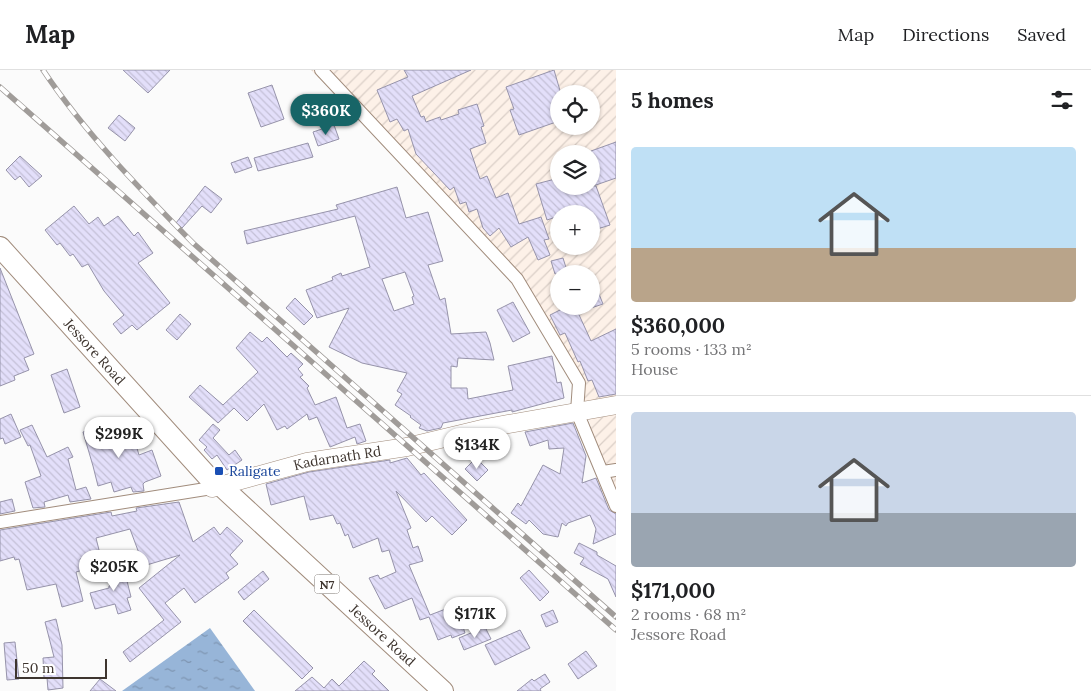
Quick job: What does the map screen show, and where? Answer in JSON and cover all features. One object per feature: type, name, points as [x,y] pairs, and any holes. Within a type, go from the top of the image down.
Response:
[{"type":"highway","name":"Jessore Road","points":[[0,247],[214,484],[252,532],[427,691]]},
{"type":"highway","name":"Jessore Road","points":[[214,484],[443,691]]},
{"type":"main road","name":"Kadarnath Rd","points":[[214,484],[307,462],[407,447],[486,428],[616,405]]},
{"type":"street","points":[[321,70],[517,279],[579,383],[577,412],[616,506]]},
{"type":"street","points":[[603,472],[616,470]]},
{"type":"street","name":"Kadarnath Rd","points":[[0,522],[214,484]]},
{"type":"shaded area","points":[[311,70],[616,70],[616,506],[603,472],[579,383],[517,279]]},
{"type":"water","points":[[210,628],[255,691],[122,691]]},
{"type":"building","points":[[123,70],[170,70],[148,93]]},
{"type":"building","points":[[404,70],[471,70],[412,96],[421,117],[424,116],[426,122],[440,117],[441,120],[459,114],[458,110],[477,104],[484,126],[481,127],[486,143],[470,149],[480,179],[487,176],[496,198],[508,193],[519,224],[541,217],[549,239],[544,240],[550,255],[538,260],[528,237],[511,247],[499,228],[490,236],[483,228],[477,209],[469,212],[466,202],[460,204],[454,187],[450,190],[416,154],[408,129],[404,131],[397,119],[390,122],[377,90],[408,77]]},
{"type":"building","points":[[554,70],[558,85],[550,85],[550,124],[519,135],[510,110],[514,109],[506,87]]},
{"type":"building","points":[[272,85],[284,119],[261,127],[248,93]]},
{"type":"building","points":[[119,115],[135,128],[125,141],[108,128]]},
{"type":"building","points":[[334,125],[339,139],[318,146],[313,132]]},
{"type":"building","points":[[616,142],[616,178],[600,184],[600,148]]},
{"type":"building","points":[[308,143],[313,157],[258,171],[254,158]]},
{"type":"building","points":[[20,156],[42,176],[29,187],[20,176],[15,180],[6,170]]},
{"type":"building","points":[[248,157],[252,167],[235,173],[231,163]]},
{"type":"building","points":[[550,180],[550,195],[599,195],[610,225],[600,228],[600,205],[550,205],[550,219],[547,220],[536,184]]},
{"type":"building","points":[[205,186],[222,199],[211,213],[202,206],[182,228],[176,223]]},
{"type":"building","points":[[397,187],[406,218],[428,212],[443,261],[428,265],[440,300],[445,298],[451,334],[486,332],[494,360],[458,358],[457,367],[451,366],[451,388],[467,388],[468,399],[513,390],[508,366],[552,356],[557,383],[561,382],[564,398],[512,412],[512,410],[443,423],[441,428],[427,431],[419,428],[421,425],[395,405],[402,394],[397,391],[407,373],[362,363],[329,347],[349,308],[317,318],[306,290],[333,280],[332,277],[341,273],[342,276],[370,267],[355,216],[247,244],[244,231],[338,209],[336,205]],"holes":[[[405,272],[414,296],[412,297],[414,304],[394,311],[382,279]]]},
{"type":"building","points":[[74,206],[89,224],[98,217],[104,226],[118,216],[134,236],[138,232],[153,253],[138,263],[170,303],[137,330],[132,325],[121,334],[113,324],[124,315],[104,291],[88,264],[82,267],[73,254],[70,256],[60,243],[57,245],[45,230]]},
{"type":"building","points":[[563,258],[565,265],[552,265],[551,261]]},
{"type":"building","points":[[0,268],[34,354],[24,358],[29,370],[14,376],[15,380],[0,386]]},
{"type":"building","points":[[295,298],[313,316],[304,325],[286,308]]},
{"type":"building","points":[[513,302],[530,333],[513,342],[497,310]]},
{"type":"building","points":[[180,314],[191,324],[177,340],[166,330]]},
{"type":"building","points":[[550,315],[579,315],[591,341],[616,329],[616,394],[599,397],[592,380],[588,381],[565,333],[560,335]]},
{"type":"building","points":[[250,332],[262,342],[267,337],[287,357],[291,353],[303,364],[298,369],[303,375],[300,377],[309,386],[307,388],[315,405],[336,397],[347,428],[360,424],[366,441],[357,444],[355,437],[330,447],[317,417],[309,420],[307,414],[287,429],[285,426],[277,430],[264,404],[247,421],[234,408],[218,423],[189,397],[200,385],[223,405],[258,372],[236,348]]},
{"type":"building","points":[[67,369],[80,407],[64,413],[51,375]]},
{"type":"building","points":[[11,414],[21,437],[5,444],[3,438],[0,439],[0,419]]},
{"type":"building","points":[[124,421],[131,447],[136,445],[139,455],[152,450],[161,476],[145,482],[143,484],[144,491],[133,492],[131,487],[114,492],[111,482],[98,486],[83,432]]},
{"type":"building","points":[[573,423],[586,456],[582,483],[596,478],[609,510],[616,514],[616,534],[593,544],[596,529],[590,515],[568,523],[566,526],[562,523],[558,537],[543,534],[529,520],[526,524],[511,513],[518,503],[521,506],[543,465],[560,474],[564,448],[549,449],[548,440],[530,446],[525,432]]},
{"type":"building","points":[[213,424],[220,430],[213,438],[229,455],[235,450],[242,460],[227,470],[217,455],[212,459],[204,450],[207,447],[199,440]]},
{"type":"building","points":[[32,425],[47,457],[68,447],[73,457],[68,459],[76,490],[86,487],[91,499],[70,502],[68,495],[44,502],[45,507],[33,508],[25,482],[41,476],[30,445],[28,446],[20,430]]},
{"type":"building","points":[[407,458],[421,475],[424,473],[467,520],[452,535],[432,516],[426,522],[396,491],[411,528],[407,530],[413,548],[418,546],[423,561],[409,565],[430,615],[456,605],[465,633],[452,638],[451,635],[438,640],[429,617],[420,620],[412,598],[385,609],[369,578],[378,575],[380,579],[396,572],[389,550],[382,552],[378,538],[353,548],[348,534],[345,536],[340,523],[337,524],[333,515],[310,520],[304,496],[271,505],[266,484],[309,472],[390,460],[390,463]]},
{"type":"building","points":[[476,458],[488,470],[477,481],[465,469]]},
{"type":"building","points":[[12,499],[15,511],[0,514],[0,502]]},
{"type":"building","points":[[179,502],[193,542],[214,527],[220,535],[227,527],[243,541],[230,555],[238,564],[226,573],[229,578],[195,603],[184,588],[165,603],[181,622],[130,662],[123,652],[164,620],[139,588],[180,555],[140,567],[137,557],[140,556],[130,529],[96,538],[100,554],[80,559],[83,570],[76,572],[83,601],[62,607],[56,584],[27,590],[19,559],[15,560],[14,557],[0,561],[0,530],[111,512],[112,516],[137,511],[136,508]]},
{"type":"building","points":[[579,543],[597,552],[597,555],[616,566],[616,597],[608,579],[580,564],[584,558],[574,553]]},
{"type":"building","points":[[123,565],[131,597],[127,598],[131,610],[118,614],[115,604],[95,609],[90,593],[109,588],[112,585],[108,569]]},
{"type":"building","points":[[529,570],[549,592],[540,601],[520,578]]},
{"type":"building","points":[[263,571],[269,579],[244,600],[238,592]]},
{"type":"building","points":[[254,610],[313,668],[302,679],[243,621]]},
{"type":"building","points":[[553,610],[558,622],[546,627],[541,615]]},
{"type":"building","points":[[56,619],[62,645],[63,688],[48,690],[47,678],[44,678],[43,658],[54,657],[45,622]]},
{"type":"building","points":[[485,627],[491,639],[464,650],[459,638]]},
{"type":"building","points":[[520,630],[530,648],[495,665],[485,645]]},
{"type":"building","points":[[15,642],[19,679],[7,680],[4,643]]},
{"type":"building","points":[[586,651],[597,666],[578,679],[568,664]]},
{"type":"building","points":[[364,661],[375,671],[372,674],[389,691],[295,691],[312,677],[324,688],[332,679],[339,686]]},
{"type":"building","points":[[545,674],[550,682],[540,689],[541,691],[517,691],[532,679],[534,681]]},
{"type":"building","points":[[100,679],[116,691],[90,691]]},
{"type":"railway","points":[[43,70],[95,138],[133,181],[193,243],[616,617]]},
{"type":"railway","points":[[0,87],[616,630]]},
{"type":"place","name":"Raligate","points":[[219,471]]}]
